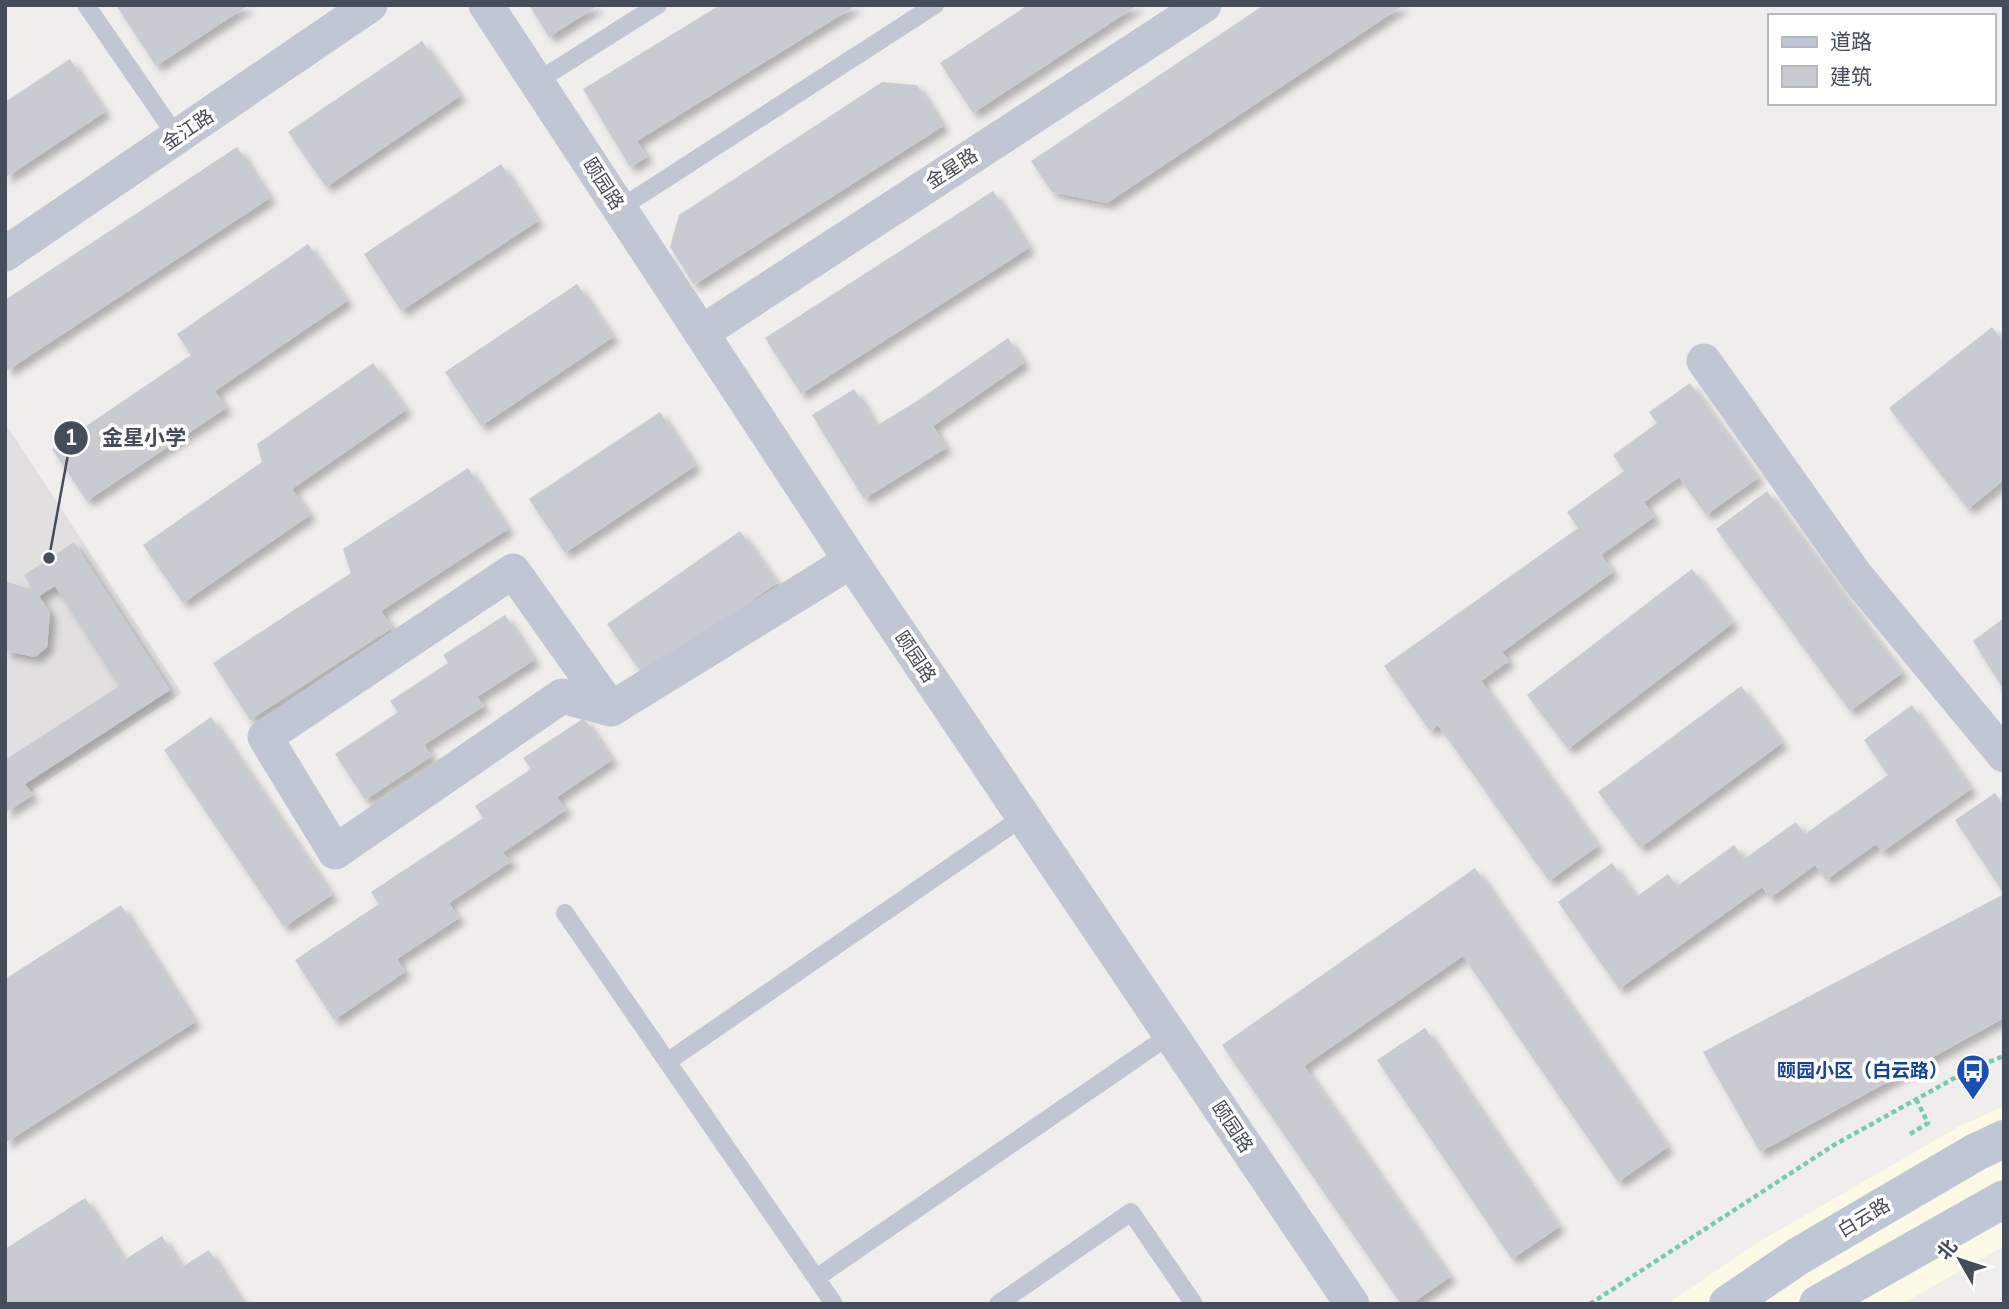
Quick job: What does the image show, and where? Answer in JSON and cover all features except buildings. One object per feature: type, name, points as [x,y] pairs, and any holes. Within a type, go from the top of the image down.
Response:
[{"type":"main road","name":"白云路","points":[[1728,1304],[1797,1257],[1976,1152],[2004,1139]]},
{"type":"main road","points":[[1818,1304],[2004,1199]]},
{"type":"street","name":"金江路","points":[[5,254],[370,5]]},
{"type":"street","name":"颐园路","points":[[485,5],[851,561],[1352,1304]]},
{"type":"street","name":"金星路","points":[[701,334],[1204,5]]},
{"type":"street","points":[[1704,361],[1857,577],[2004,755]]},
{"type":"street","points":[[611,709],[513,571],[265,737],[335,852],[562,696],[611,709],[851,561]]},
{"type":"lane","points":[[86,5],[177,137]]},
{"type":"lane","points":[[536,82],[658,5]]},
{"type":"lane","points":[[619,209],[935,5]]},
{"type":"lane","points":[[667,1062],[1023,817]]},
{"type":"lane","points":[[565,913],[834,1304]]},
{"type":"lane","points":[[816,1278],[1170,1035]]},
{"type":"lane","points":[[998,1304],[1131,1212],[1194,1304]]},
{"type":"path","points":[[1590,1304],[1834,1145],[1969,1069],[2004,1056]]},
{"type":"path","points":[[1910,1134],[1928,1123],[1916,1100]]},
{"type":"shaded area","points":[[5,423],[182,693],[5,808]]},
{"type":"shaded area","points":[[2004,1106],[2004,1246],[1902,1304],[1667,1304],[1757,1243],[1958,1127]]},
{"type":"place","name":"金星小学","points":[[49,558]]},
{"type":"place","name":"颐园小区（白云路）","points":[[1973,1101]]}]
